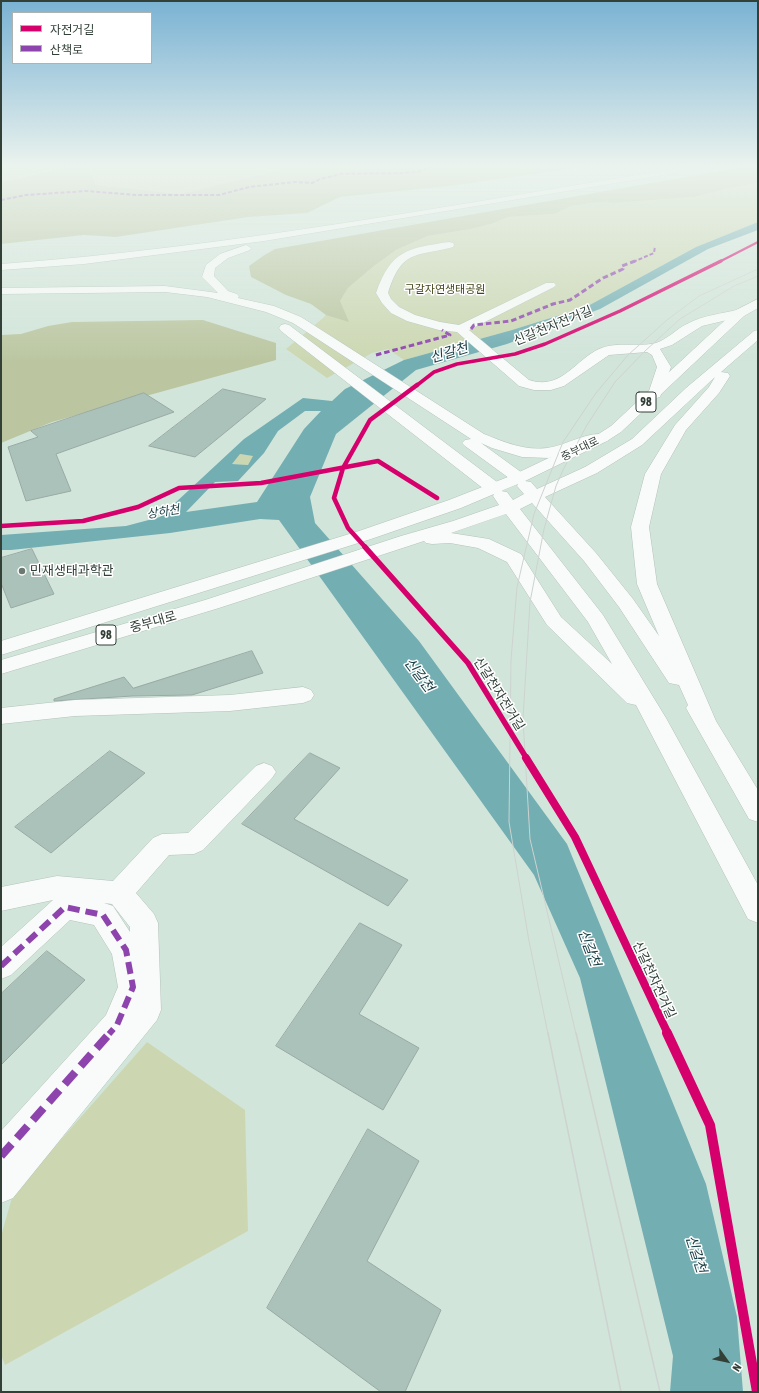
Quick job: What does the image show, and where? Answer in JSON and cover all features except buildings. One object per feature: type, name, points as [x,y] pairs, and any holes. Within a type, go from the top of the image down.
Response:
[{"type":"main road","points":[[1,259],[64,255],[261,231]]},
{"type":"main road","points":[[1,267],[84,261],[264,238],[307,231]]},
{"type":"main road","points":[[335,231],[262,243],[224,256],[210,267],[208,277],[224,293],[270,309],[294,325],[471,471],[495,489],[596,619],[655,718],[758,911]]},
{"type":"main road","points":[[450,245],[409,253],[395,266],[386,279],[382,293],[386,301],[395,310],[411,318],[439,326],[461,329],[524,383],[532,386],[545,388],[555,386],[564,381],[602,352],[621,348],[650,348],[665,344],[694,325],[740,313],[758,297]]},
{"type":"main road","points":[[461,329],[550,285]]},
{"type":"main road","points":[[1,291],[165,289],[207,294],[270,309]]},
{"type":"main road","points":[[1,295],[153,295],[185,297],[242,308],[294,325],[345,351],[479,437],[497,445],[524,452],[548,453],[575,444],[602,438]]},
{"type":"main road","name":"중부대로","points":[[1,648],[365,535],[495,489],[602,438],[616,429],[740,313],[758,303]]},
{"type":"main road","name":"중부대로","points":[[1,667],[212,604],[407,540],[459,525],[510,507],[591,470],[637,442],[691,391],[758,334]]},
{"type":"main road","points":[[705,720],[647,584],[640,527],[652,474],[680,428],[714,390],[743,346]]},
{"type":"main road","points":[[650,348],[657,353],[664,367],[655,394]]},
{"type":"main road","points":[[345,351],[519,478],[590,557],[626,602],[705,720],[758,812]]},
{"type":"main road","points":[[407,540],[450,538],[483,543],[514,558],[554,621],[655,718]]},
{"type":"main road","points":[[1,716],[75,708],[230,703],[303,695]]},
{"type":"main road","points":[[119,893],[162,845],[194,843],[264,772]]},
{"type":"main road","points":[[1,899],[57,888],[119,893],[144,923],[146,1010],[1,1186]]},
{"type":"main road","points":[[1,966],[65,907],[103,915],[126,950],[133,987],[117,1025],[1,1156]]},
{"type":"green space","points":[[1,231],[156,231],[116,237],[84,235],[1,244]]},
{"type":"green space","points":[[378,231],[459,231],[428,236],[396,250],[374,266],[348,288],[340,301],[349,322],[326,315],[311,304],[286,295],[251,277],[249,266],[275,249]]},
{"type":"green space","name":"구갈자연생태공원","points":[[459,231],[736,231],[696,247],[586,307],[512,330],[404,360],[388,349],[372,353],[327,378],[286,349],[323,318],[340,301],[348,288],[374,266],[396,250],[428,236]]},
{"type":"green space","points":[[203,320],[276,343],[276,360],[52,422],[1,443],[1,335],[21,334],[48,326],[72,322]]},
{"type":"green space","points":[[240,454],[254,456],[248,465],[231,464]]},
{"type":"green space","points":[[147,1042],[245,1110],[248,1231],[5,1365],[1,1355],[1,1236],[13,1194]]},
{"type":"water","name":"신갈천","points":[[736,231],[755,231],[708,249],[600,309],[507,344],[416,370],[336,434],[310,497],[315,523],[419,641],[567,844],[706,1184],[737,1317],[743,1392],[670,1392],[673,1356],[580,978],[534,875],[279,520],[260,519],[170,533],[1,550],[1,535],[126,526],[160,517],[244,439],[303,398],[332,401],[345,389],[404,360],[512,330],[586,307],[696,247]],"holes":[[[305,411],[321,411],[304,429],[257,502],[186,512],[215,482],[238,481],[264,453],[278,431]],[[240,454],[253,456],[248,465],[232,464]]]},
{"type":"tram line","points":[[548,1034],[529,941],[509,822],[511,660],[517,587],[534,514],[563,442],[596,393],[628,355],[667,320],[699,296],[758,269]]},
{"type":"tram line","points":[[576,1034],[530,839],[523,719],[530,602],[544,529],[556,486],[563,470],[587,425],[615,382],[645,351],[680,319],[734,286],[758,276]]},
{"type":"tram line","points":[[548,1033],[621,1392]]},
{"type":"tram line","points":[[576,1033],[660,1392]]},
{"type":"marked path","points":[[471,329],[474,325],[511,321],[553,304],[570,300],[603,278],[623,269],[622,266],[654,253],[655,246]]},
{"type":"marked path","points":[[376,355],[450,335],[442,330]]},
{"type":"marked path","points":[[1,966],[65,907],[103,915],[126,950],[133,987],[117,1025],[1,1156]]},
{"type":"cycle path","name":"신갈천자전거길","points":[[757,1392],[710,1125],[575,837],[468,663],[348,528],[334,498],[343,468],[370,420],[434,372],[457,364],[515,354],[545,344],[620,311],[758,242]]},
{"type":"cycle path","points":[[1,526],[83,521],[138,507],[179,488],[261,483],[378,461],[437,498]]},
{"type":"place","name":"민재생태과학관","points":[[22,571]]},
{"type":"water label","name":"상하천","points":[[163,512]]}]
